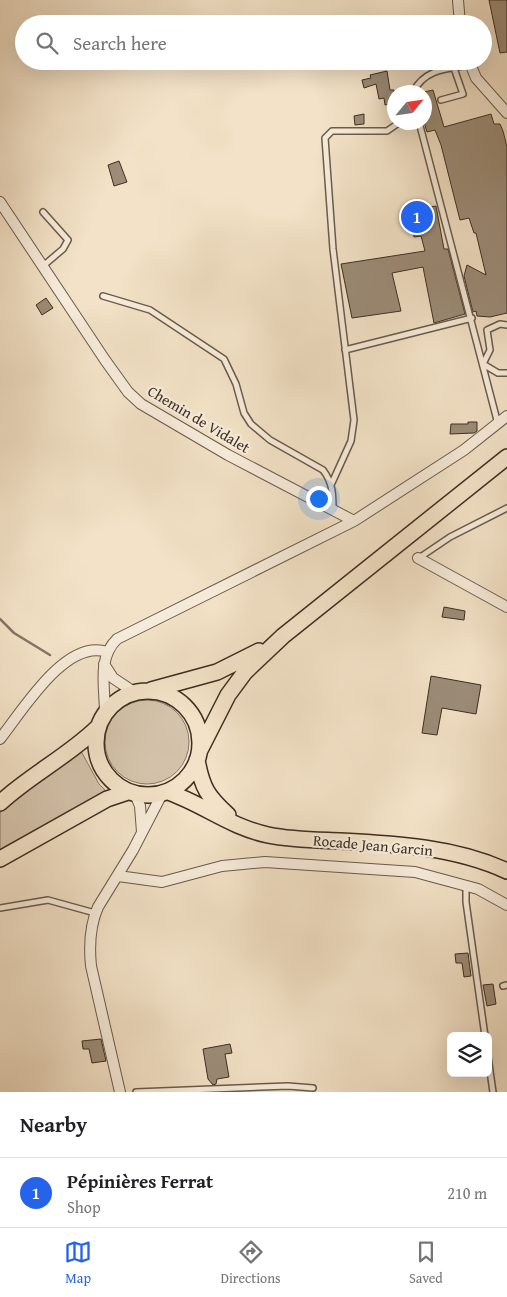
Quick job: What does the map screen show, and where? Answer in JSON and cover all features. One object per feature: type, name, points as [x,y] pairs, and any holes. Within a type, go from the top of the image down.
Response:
[{"type":"main road","points":[[283,636],[246,659],[217,672],[118,700],[105,713],[97,728],[95,743],[101,766],[115,784],[131,793],[148,796],[165,793],[186,779],[228,695],[245,672],[283,636],[507,456]]},
{"type":"main road","points":[[141,692],[166,694],[181,702],[192,716],[199,732],[199,755]]},
{"type":"main road","points":[[0,804],[16,788],[63,757],[97,728]]},
{"type":"main road","name":"Rocade Jean Garcin","points":[[199,755],[204,789],[213,802],[239,825]]},
{"type":"main road","points":[[0,859],[107,799],[131,793]]},
{"type":"main road","name":"Rocade Jean Garcin","points":[[165,793],[184,797],[226,821],[270,835],[422,847],[470,858],[507,871]]},
{"type":"street","points":[[458,0],[459,15]]},
{"type":"street","points":[[473,70],[476,78],[507,113]]},
{"type":"street","name":"Chemin de Vidalet","points":[[0,202],[111,368],[128,392],[141,404],[228,456],[354,521]]},
{"type":"street","points":[[105,713],[104,664],[107,652],[117,639],[354,521],[464,450],[507,416]]},
{"type":"street","points":[[418,558],[507,607]]},
{"type":"street","points":[[0,739],[59,666],[72,656],[86,651],[100,649],[107,652]]},
{"type":"street","points":[[104,664],[113,678],[141,692]]},
{"type":"street","points":[[131,793],[140,806],[142,834]]},
{"type":"street","points":[[120,1092],[89,951],[96,913],[165,793]]},
{"type":"street","points":[[118,876],[162,882],[222,866],[265,862],[414,872],[466,886],[507,905]]},
{"type":"lane","points":[[417,85],[431,72],[442,70]]},
{"type":"lane","points":[[441,100],[462,94],[455,70]]},
{"type":"lane","points":[[331,485],[354,429],[333,249],[325,138],[332,130],[388,130]]},
{"type":"lane","points":[[421,130],[472,318],[498,424]]},
{"type":"lane","points":[[43,212],[68,240],[63,250],[43,266]]},
{"type":"lane","points":[[103,296],[150,310],[224,359],[236,384],[244,413],[251,424],[270,440],[323,470],[331,485],[333,510]]},
{"type":"lane","points":[[345,350],[472,318]]},
{"type":"lane","points":[[484,364],[490,350],[486,330],[500,324],[507,325]]},
{"type":"lane","points":[[484,364],[498,373],[507,373]]},
{"type":"lane","points":[[418,558],[450,537],[507,508]]},
{"type":"lane","points":[[466,886],[466,902],[484,1032]]},
{"type":"lane","points":[[0,908],[48,900],[96,913]]},
{"type":"lane","points":[[491,1077],[493,1092]]},
{"type":"lane","points":[[136,1092],[288,1086],[313,1088]]},
{"type":"shaded area","points":[[147,700],[163,703],[177,712],[186,726],[189,742],[186,758],[177,772],[163,781],[147,784],[131,781],[117,772],[108,758],[105,742],[108,726],[117,712],[131,703]]},
{"type":"shaded area","points":[[81,751],[99,784],[107,792],[0,852],[0,813],[18,795]]},
{"type":"building","points":[[489,0],[507,0],[507,52],[500,53]]},
{"type":"building","points":[[387,71],[389,85],[387,85],[387,105],[385,105],[384,98],[379,99],[376,84],[364,88],[362,80],[371,78],[370,75]]},
{"type":"building","points":[[432,90],[444,127],[491,114],[494,124],[500,124],[503,131],[507,147],[507,313],[490,317],[477,316],[476,311],[473,312],[464,276],[467,265],[486,275],[476,233],[474,233],[469,218],[460,220],[441,145],[435,130],[427,132],[426,130],[432,130]]},
{"type":"building","points":[[364,114],[364,124],[355,125],[354,116]]},
{"type":"building","points":[[119,161],[127,182],[114,186],[108,165]]},
{"type":"building","points":[[436,206],[444,249],[448,249],[465,314],[434,323],[423,267],[392,273],[401,311],[352,318],[341,264],[425,251],[421,236],[414,237],[412,223],[425,221],[424,217],[431,216],[430,207]]},
{"type":"building","points":[[46,298],[53,308],[42,315],[36,305]]},
{"type":"building","points":[[468,422],[477,422],[477,431],[474,433],[450,434],[451,424],[468,424]]},
{"type":"building","points":[[444,607],[465,611],[464,620],[442,617]]},
{"type":"building","points":[[431,676],[481,685],[476,714],[442,708],[437,735],[422,733]]},
{"type":"building","points":[[468,953],[471,976],[464,977],[462,963],[456,963],[455,954]]},
{"type":"building","points":[[493,984],[496,1004],[487,1006],[483,985]]},
{"type":"building","points":[[101,1039],[106,1061],[92,1063],[89,1049],[83,1049],[82,1041]]},
{"type":"building","points":[[230,1044],[232,1053],[225,1054],[229,1077],[217,1079],[216,1084],[213,1085],[208,1079],[203,1049]]},
{"type":"waterway","points":[[0,619],[14,633],[50,655]]},
{"type":"place","name":"Pépinières Ferrat","points":[[417,217]]}]
